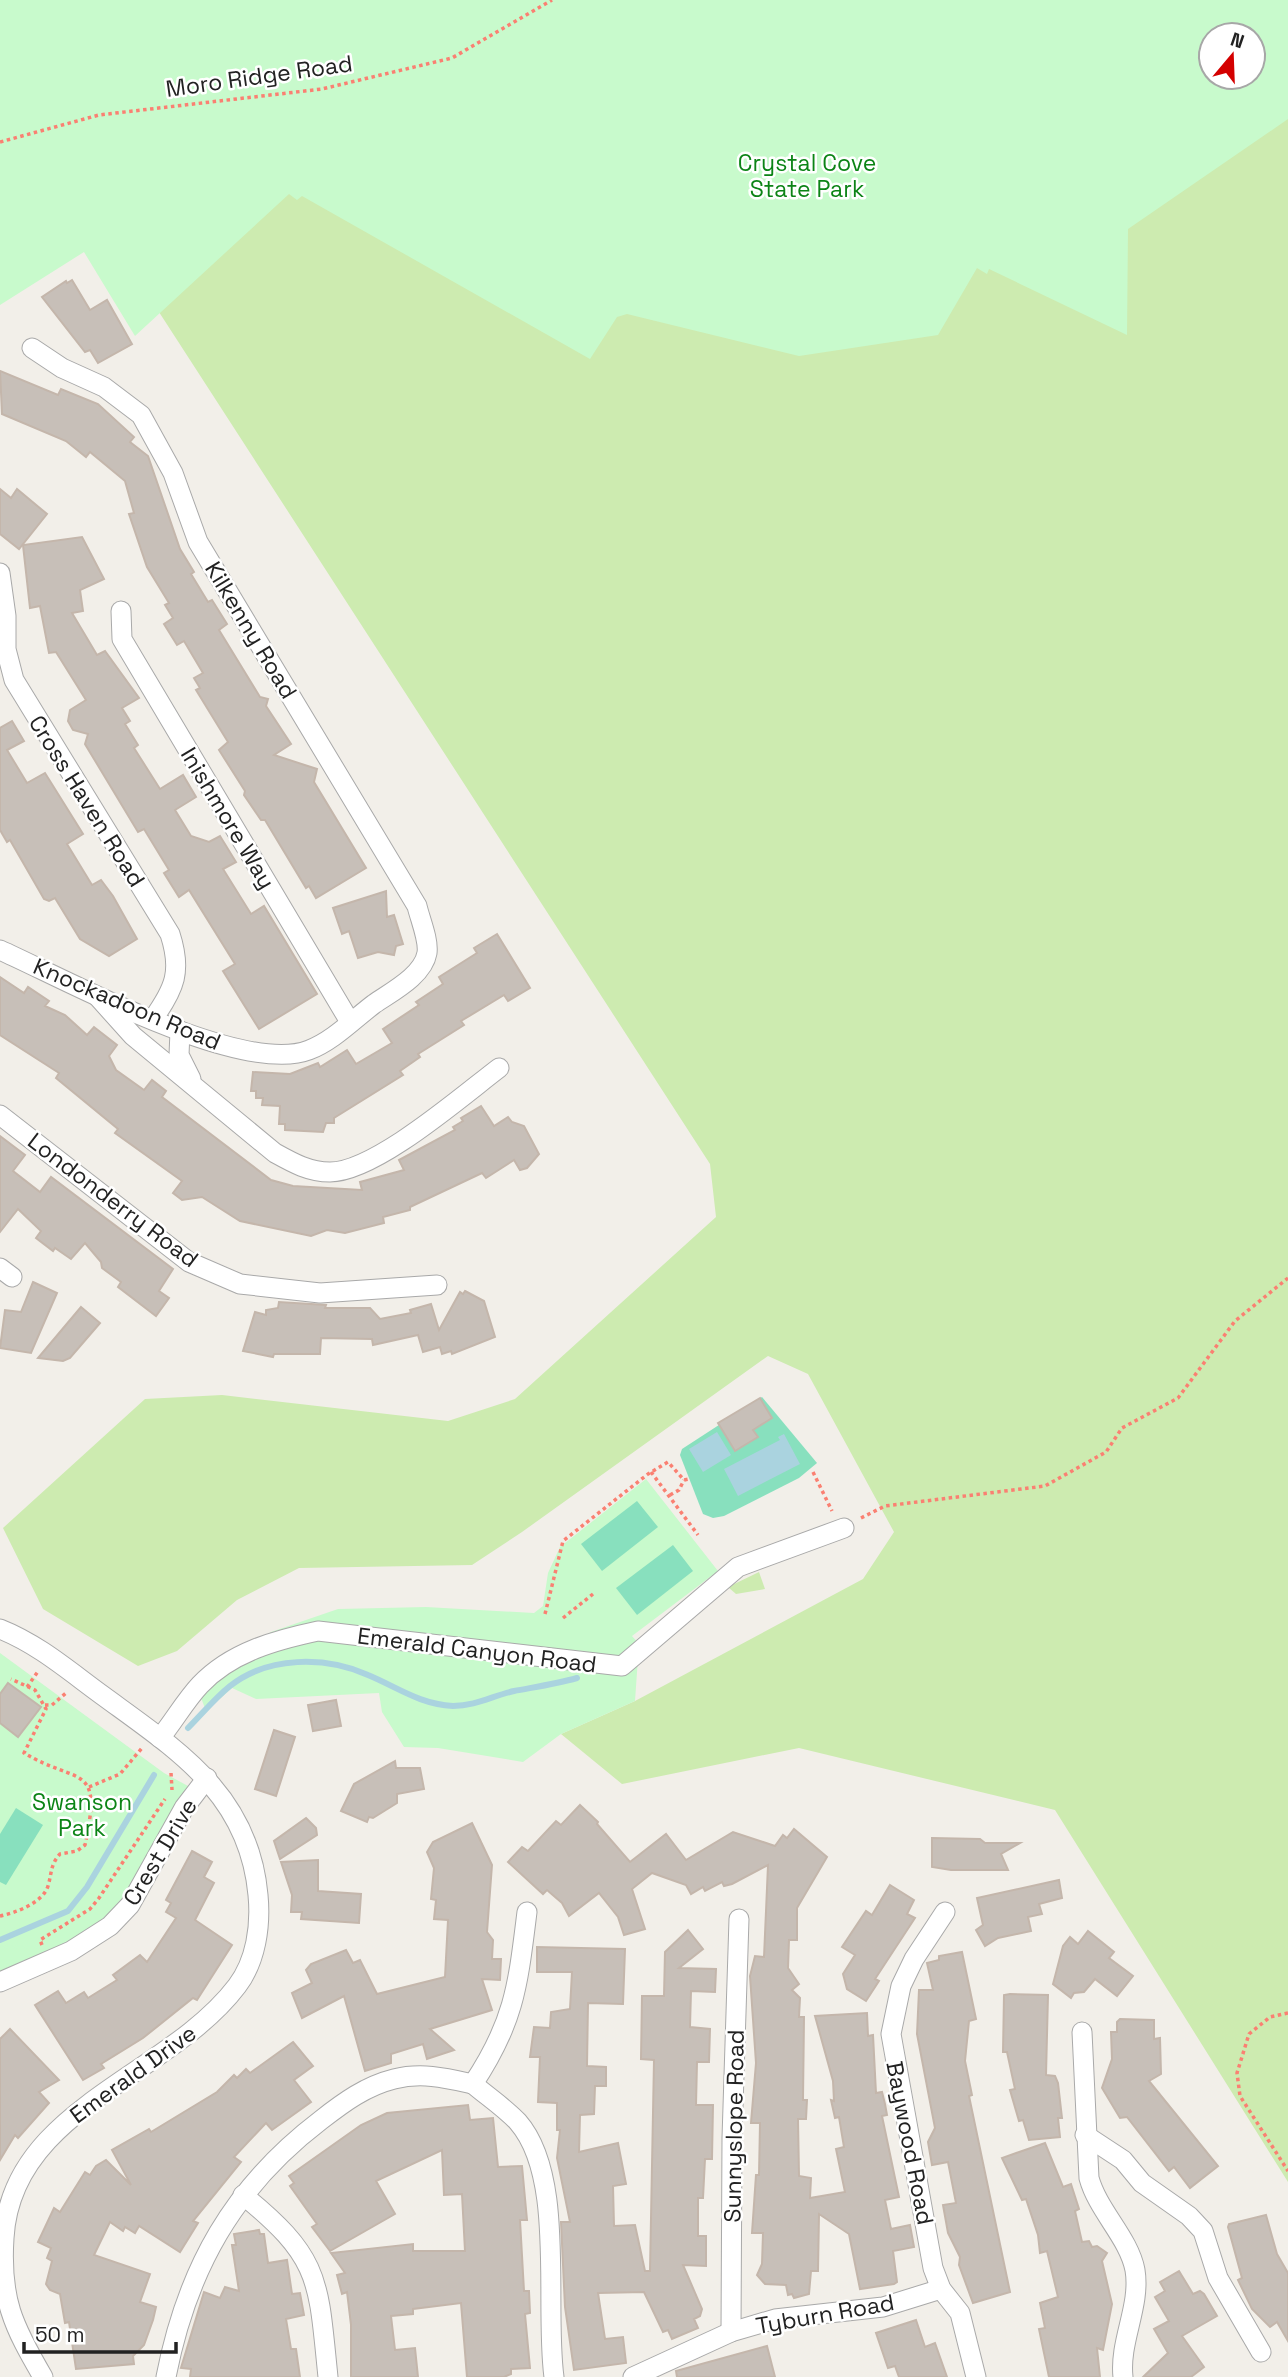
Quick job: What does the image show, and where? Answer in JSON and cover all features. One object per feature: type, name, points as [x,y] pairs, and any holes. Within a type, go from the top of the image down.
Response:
[{"type":"street","name":"Kilkenny Road","points":[[32,348],[62,368],[104,387],[141,415],[173,473],[198,542],[417,906],[427,953]]},
{"type":"street","name":"Cross Haven Road","points":[[0,573],[6,616],[6,649],[14,680],[170,934],[178,958],[175,979],[167,999],[153,1019]]},
{"type":"street","name":"Inishmore Way","points":[[121,611],[122,639],[350,1022]]},
{"type":"street","name":"Knockadoon Road","points":[[0,950],[199,1040],[243,1052],[278,1055],[310,1050],[404,983],[419,969],[427,953]]},
{"type":"street","points":[[95,993],[132,1035],[275,1153],[301,1168],[331,1172],[359,1167],[499,1068]]},
{"type":"street","points":[[180,1031],[179,1055],[193,1083]]},
{"type":"street","name":"Londonderry Road","points":[[0,1115],[189,1262],[240,1284],[320,1293],[437,1285]]},
{"type":"street","name":"Emerald Canyon Road","points":[[154,1745],[201,1685],[233,1659],[279,1639],[318,1632],[622,1666],[738,1567],[841,1529]]},
{"type":"street","name":"Emerald Drive","points":[[0,1629],[27,1640],[78,1678],[154,1745],[207,1778],[233,1811],[247,1840],[256,1871],[260,1920],[254,1951],[238,1984],[200,2028],[55,2130],[31,2158],[12,2193],[4,2224],[4,2293],[16,2331],[43,2377]]},
{"type":"street","name":"Crest Drive","points":[[0,1982],[47,1962],[110,1926],[130,1905],[184,1808],[207,1778]]},
{"type":"street","points":[[473,2084],[494,2052],[510,2018],[527,1912]]},
{"type":"street","name":"Baywood Road","points":[[945,1912],[914,1959],[901,1986],[891,2034],[933,2268],[941,2289],[960,2313],[976,2377]]},
{"type":"street","name":"Sunnyslope Road","points":[[731,2332],[732,2138],[739,1919]]},
{"type":"street","points":[[1082,2032],[1084,2135],[1094,2197],[1134,2266],[1136,2286],[1123,2354],[1123,2377]]},
{"type":"street","points":[[165,2376],[176,2332],[196,2277],[215,2238],[243,2195],[288,2145],[368,2087],[396,2078],[432,2075],[473,2084],[518,2122],[538,2156],[547,2194],[550,2349],[554,2377]]},
{"type":"street","points":[[1084,2135],[1122,2160],[1142,2183],[1189,2216],[1203,2231],[1218,2278],[1261,2352]]},
{"type":"street","points":[[243,2195],[280,2225],[305,2257],[319,2291],[328,2377]]},
{"type":"street","name":"Tyburn Road","points":[[633,2377],[731,2332],[775,2319],[883,2307],[941,2289]]},
{"type":"path","name":"Moro Ridge Road","points":[[0,142],[99,115],[321,89],[452,58],[552,0]]},
{"type":"path","points":[[813,1472],[841,1529],[886,1506],[1045,1486],[1106,1452],[1122,1428],[1178,1398],[1235,1321],[1288,1278]]},
{"type":"path","points":[[545,1614],[563,1542],[651,1472],[668,1462],[687,1479],[679,1490],[670,1495]]},
{"type":"path","points":[[651,1472],[698,1535]]},
{"type":"path","points":[[563,1618],[593,1594]]},
{"type":"path","points":[[45,1705],[52,1705],[63,1697],[78,1678]]},
{"type":"path","points":[[0,1916],[20,1911],[38,1898],[48,1887],[54,1861],[60,1854],[77,1852],[85,1845],[89,1787],[80,1776],[41,1764],[24,1753],[45,1716],[45,1705],[35,1690],[10,1679]]},
{"type":"path","points":[[89,1787],[120,1774],[142,1748],[154,1745]]},
{"type":"path","points":[[47,1962],[40,1940],[90,1909],[114,1880],[132,1845],[172,1790],[167,1768]]},
{"type":"path","points":[[1288,2013],[1270,2017],[1249,2034],[1237,2073],[1240,2096],[1288,2171]]},
{"type":"green space","points":[[0,0],[1288,0],[1288,2182],[1055,1810],[799,1748],[622,1784],[561,1734],[635,1701],[863,1579],[894,1532],[808,1374],[768,1356],[472,1565],[299,1568],[237,1600],[177,1651],[138,1666],[43,1609],[3,1528],[145,1399],[222,1395],[448,1421],[515,1399],[716,1217],[710,1164],[93,210]]},
{"type":"green space","name":"Crystal Cove State Park","points":[[0,0],[1288,0],[1288,119],[1128,229],[1127,335],[989,269],[987,274],[977,268],[938,335],[799,356],[627,314],[617,317],[590,359],[302,196],[297,200],[289,194],[135,336],[84,252],[0,305]]},
{"type":"green space","points":[[762,1397],[817,1463],[799,1478],[724,1516],[713,1518],[703,1514],[680,1455],[682,1449]]},
{"type":"green space","points":[[646,1479],[718,1571],[632,1636],[639,1644],[635,1701],[561,1734],[523,1762],[438,1748],[404,1747],[382,1712],[379,1693],[256,1699],[232,1688],[206,1711],[197,1687],[226,1659],[271,1632],[338,1609],[426,1607],[534,1613],[543,1606],[548,1573],[560,1547]]},
{"type":"green space","points":[[637,1501],[658,1527],[602,1571],[581,1544]]},
{"type":"green space","points":[[673,1545],[693,1571],[637,1615],[616,1588]]},
{"type":"green space","points":[[759,1572],[765,1589],[736,1594],[728,1587]]},
{"type":"green space","name":"Swanson Park","points":[[0,1653],[164,1773],[188,1786],[182,1806],[127,1901],[69,1946],[0,1976]]},
{"type":"green space","points":[[16,1808],[43,1825],[6,1885],[0,1882],[0,1834]]},
{"type":"water","points":[[717,1432],[731,1455],[703,1472],[689,1449]]},
{"type":"water","points":[[784,1434],[800,1464],[738,1496],[724,1469],[780,1440],[778,1437]]},
{"type":"building","points":[[72,280],[90,310],[107,300],[132,344],[98,363],[90,350],[85,352],[42,297]]},
{"type":"building","points":[[0,371],[58,395],[61,389],[98,404],[134,437],[130,442],[148,456],[180,549],[194,572],[191,574],[208,602],[212,600],[227,624],[219,630],[260,697],[268,699],[266,706],[291,744],[274,755],[317,769],[314,782],[366,868],[316,898],[309,886],[306,888],[265,820],[261,820],[244,795],[245,791],[219,750],[228,742],[196,690],[200,688],[194,678],[203,673],[184,641],[177,645],[164,624],[173,618],[165,605],[169,603],[147,567],[129,514],[134,513],[125,481],[90,452],[86,457],[66,441],[2,414]]},
{"type":"building","points":[[0,489],[11,498],[17,489],[47,514],[19,549],[0,534]]},
{"type":"building","points":[[82,537],[104,579],[80,590],[83,611],[72,613],[97,655],[105,651],[139,698],[122,708],[130,721],[125,724],[138,745],[134,748],[160,789],[183,775],[196,797],[175,810],[191,836],[209,842],[220,836],[236,862],[223,869],[251,914],[264,906],[317,994],[259,1029],[223,971],[235,964],[189,890],[179,897],[164,873],[169,870],[144,829],[138,832],[85,744],[88,734],[73,730],[68,721],[70,710],[86,700],[56,652],[49,653],[40,606],[30,608],[23,545]]},
{"type":"building","points":[[12,721],[24,741],[7,750],[27,783],[45,773],[83,834],[67,844],[92,885],[101,880],[113,896],[137,939],[109,956],[80,939],[55,898],[49,901],[44,899],[10,840],[7,842],[0,830],[0,728]]},
{"type":"building","points":[[386,891],[387,917],[394,915],[403,944],[396,946],[394,955],[378,952],[358,958],[349,931],[342,934],[333,908]]},
{"type":"building","points":[[497,934],[530,988],[508,1001],[504,995],[461,1021],[464,1025],[418,1054],[420,1057],[400,1071],[403,1075],[334,1118],[334,1123],[326,1123],[323,1132],[285,1130],[285,1124],[279,1124],[280,1106],[262,1105],[263,1098],[256,1098],[256,1091],[251,1091],[253,1072],[290,1074],[318,1063],[320,1067],[347,1050],[356,1064],[392,1043],[383,1029],[419,1005],[416,1002],[443,984],[439,977],[477,953],[474,948]]},
{"type":"building","points":[[0,977],[24,993],[28,987],[49,1001],[45,1006],[65,1015],[87,1035],[94,1027],[117,1045],[109,1056],[116,1070],[144,1090],[152,1080],[166,1091],[162,1097],[271,1180],[293,1186],[362,1190],[360,1182],[404,1170],[399,1160],[455,1130],[453,1127],[463,1121],[461,1118],[481,1106],[494,1126],[508,1117],[512,1122],[524,1126],[539,1154],[527,1168],[520,1170],[514,1160],[486,1178],[482,1173],[410,1207],[410,1210],[383,1217],[384,1223],[345,1233],[327,1230],[311,1236],[240,1221],[202,1197],[182,1200],[173,1193],[182,1181],[115,1133],[118,1129],[56,1078],[59,1073],[0,1035]]},
{"type":"building","points":[[0,1136],[25,1155],[13,1171],[40,1192],[51,1177],[173,1269],[159,1291],[169,1298],[156,1316],[118,1287],[121,1282],[102,1268],[101,1262],[85,1243],[71,1259],[55,1248],[53,1251],[36,1238],[41,1231],[18,1209],[0,1232]]},
{"type":"building","points":[[33,1282],[57,1293],[31,1353],[0,1348],[5,1310],[21,1312]]},
{"type":"building","points":[[465,1291],[484,1301],[495,1337],[452,1354],[451,1351],[442,1354],[440,1347],[423,1352],[418,1335],[373,1345],[372,1339],[321,1338],[320,1354],[274,1354],[273,1357],[243,1351],[255,1312],[266,1315],[266,1310],[278,1308],[279,1302],[326,1305],[325,1308],[370,1308],[380,1319],[411,1313],[410,1310],[431,1304],[439,1330],[460,1292],[463,1294]]},
{"type":"building","points":[[81,1307],[100,1323],[70,1358],[63,1361],[38,1358]]},
{"type":"building","points":[[760,1398],[772,1418],[753,1430],[758,1437],[735,1451],[718,1423]]},
{"type":"building","points":[[8,1683],[41,1707],[18,1737],[0,1723],[0,1694]]},
{"type":"building","points":[[336,1700],[341,1726],[313,1731],[308,1705]]},
{"type":"building","points":[[274,1730],[295,1737],[276,1796],[255,1789]]},
{"type":"building","points":[[395,1761],[396,1768],[420,1768],[424,1789],[397,1794],[397,1803],[373,1818],[369,1817],[367,1822],[341,1811],[354,1784]]},
{"type":"building","points":[[580,1805],[598,1822],[630,1862],[666,1834],[686,1860],[733,1832],[775,1846],[783,1835],[787,1838],[794,1829],[827,1857],[797,1908],[797,1940],[789,1940],[788,1968],[799,1984],[792,1990],[800,1998],[799,2017],[804,2017],[803,2100],[807,2100],[806,2119],[798,2119],[799,2176],[811,2178],[810,2198],[845,2192],[836,2149],[844,2147],[839,2117],[835,2118],[831,2100],[834,2101],[833,2081],[815,2016],[867,2013],[868,2036],[873,2035],[876,2093],[882,2092],[885,2104],[887,2115],[882,2116],[899,2197],[885,2200],[891,2229],[910,2225],[914,2247],[893,2251],[897,2282],[894,2284],[860,2289],[849,2234],[819,2214],[818,2271],[811,2271],[809,2294],[794,2298],[792,2294],[788,2295],[786,2285],[765,2284],[757,2275],[762,2264],[763,2233],[752,2233],[756,2175],[759,2175],[760,2123],[751,2123],[756,2063],[750,1976],[755,1956],[764,1957],[768,1865],[732,1884],[724,1886],[722,1882],[705,1891],[703,1887],[691,1894],[686,1885],[652,1873],[632,1889],[645,1929],[624,1935],[618,1917],[599,1893],[569,1916],[562,1903],[547,1890],[543,1894],[508,1862],[522,1847],[528,1851],[556,1821],[561,1825]]},
{"type":"building","points":[[306,1818],[316,1828],[317,1835],[280,1859],[274,1841]]},
{"type":"building","points":[[472,1823],[492,1865],[487,1932],[493,1940],[492,1959],[501,1959],[500,1980],[482,1979],[492,2010],[430,2029],[454,2050],[427,2059],[423,2044],[391,2054],[391,2063],[365,2071],[344,1996],[302,2018],[292,1993],[312,1983],[306,1970],[311,1964],[346,1950],[353,1963],[360,1960],[377,1994],[445,1977],[448,1920],[434,1919],[436,1900],[431,1899],[434,1868],[427,1852],[433,1842]]},
{"type":"building","points":[[932,1838],[1020,1843],[1001,1854],[1008,1870],[951,1870],[932,1867]]},
{"type":"building","points":[[192,1851],[212,1862],[204,1877],[214,1883],[195,1920],[232,1945],[197,2000],[193,1998],[143,2038],[101,2064],[104,2068],[83,2080],[35,2005],[58,1991],[66,2003],[84,1992],[88,1998],[117,1980],[113,1975],[140,1955],[147,1962],[176,1918],[166,1912],[171,1903],[166,1900]]},
{"type":"building","points":[[318,1860],[318,1891],[361,1894],[359,1923],[301,1919],[302,1912],[291,1912],[292,1895],[281,1862]]},
{"type":"building","points":[[1059,1880],[1062,1898],[1039,1904],[1042,1914],[1028,1917],[1031,1931],[998,1938],[985,1946],[976,1930],[983,1925],[977,1898]]},
{"type":"building","points":[[890,1885],[914,1900],[907,1914],[915,1918],[875,1979],[879,1981],[866,2001],[847,1989],[843,1974],[855,1955],[842,1947],[866,1911],[872,1915]]},
{"type":"building","points":[[688,1930],[703,1949],[679,1968],[716,1969],[715,1992],[691,1991],[690,2027],[710,2029],[709,2062],[697,2062],[696,2105],[713,2105],[712,2159],[705,2159],[703,2198],[698,2198],[698,2236],[706,2236],[706,2266],[683,2265],[702,2309],[700,2316],[694,2319],[698,2328],[672,2339],[668,2330],[663,2332],[644,2292],[598,2293],[605,2339],[623,2337],[626,2363],[574,2370],[565,2307],[561,2222],[570,2222],[557,2158],[560,2130],[557,2130],[557,2103],[538,2102],[540,2057],[530,2057],[534,2027],[550,2028],[551,2012],[570,2009],[572,1972],[537,1972],[537,1947],[625,1949],[623,2004],[588,2003],[587,2066],[606,2067],[606,2086],[595,2086],[594,2114],[580,2115],[579,2152],[618,2143],[626,2184],[613,2186],[614,2226],[635,2225],[645,2271],[650,2271],[654,2060],[641,2059],[642,1996],[664,1996],[665,1952]]},
{"type":"building","points":[[1088,1931],[1114,1952],[1109,1958],[1133,1976],[1117,1996],[1095,1979],[1084,1992],[1074,1993],[1071,1998],[1053,1984],[1063,1946],[1070,1937],[1078,1944]]},
{"type":"building","points":[[962,1952],[976,2019],[969,2021],[965,2061],[972,2095],[969,2096],[1010,2292],[973,2303],[959,2265],[960,2257],[948,2233],[943,2205],[956,2203],[948,2162],[932,2165],[928,2142],[935,2128],[917,2034],[919,1990],[933,1990],[927,1963],[939,1960],[939,1956]]},
{"type":"building","points":[[1004,1995],[1048,1995],[1046,2075],[1055,2076],[1058,2083],[1062,2118],[1058,2118],[1060,2137],[1029,2140],[1023,2120],[1019,2121],[1010,2090],[1015,2089],[1007,2052],[1003,2052]]},
{"type":"building","points":[[1120,2019],[1154,2020],[1154,2039],[1160,2038],[1161,2074],[1149,2081],[1218,2166],[1190,2188],[1174,2167],[1169,2171],[1127,2117],[1120,2118],[1102,2088],[1112,2059],[1111,2032],[1117,2032],[1117,2022]]},
{"type":"building","points":[[10,2029],[59,2080],[39,2092],[49,2103],[18,2138],[15,2135],[0,2160],[0,2039]]},
{"type":"building","points":[[293,2042],[313,2066],[294,2080],[311,2102],[272,2130],[266,2123],[234,2157],[241,2162],[193,2221],[198,2223],[180,2252],[139,2226],[135,2233],[125,2227],[123,2231],[110,2222],[94,2255],[150,2274],[140,2302],[156,2307],[153,2320],[144,2345],[133,2356],[134,2364],[76,2369],[69,2322],[65,2323],[60,2294],[50,2290],[46,2284],[52,2261],[47,2258],[51,2248],[38,2242],[54,2208],[60,2212],[85,2172],[90,2175],[96,2166],[106,2160],[131,2185],[112,2150],[149,2129],[151,2132],[217,2092],[234,2075],[237,2078],[246,2069],[250,2073]]},
{"type":"building","points":[[468,2105],[470,2120],[493,2118],[498,2167],[522,2166],[527,2220],[520,2220],[524,2291],[529,2291],[530,2313],[525,2314],[530,2368],[511,2369],[511,2374],[504,2377],[467,2377],[461,2303],[413,2309],[413,2314],[391,2316],[395,2350],[415,2348],[418,2377],[351,2377],[351,2325],[347,2292],[342,2294],[337,2275],[345,2273],[331,2253],[413,2244],[413,2251],[465,2251],[462,2194],[444,2195],[442,2150],[376,2181],[395,2214],[330,2251],[312,2227],[317,2224],[290,2186],[294,2183],[289,2176],[361,2125],[387,2113]]},
{"type":"building","points":[[1045,2143],[1063,2187],[1071,2184],[1079,2209],[1075,2211],[1082,2242],[1089,2241],[1092,2247],[1097,2246],[1107,2253],[1102,2261],[1112,2304],[1103,2350],[1097,2348],[1100,2377],[1049,2377],[1039,2329],[1045,2328],[1040,2303],[1058,2297],[1047,2251],[1040,2253],[1038,2235],[1026,2199],[1022,2200],[1002,2158]]},
{"type":"building","points":[[1266,2215],[1277,2254],[1288,2273],[1288,2341],[1277,2322],[1270,2327],[1252,2309],[1238,2280],[1242,2278],[1228,2227],[1229,2224]]},
{"type":"building","points":[[259,2230],[260,2234],[264,2234],[268,2263],[287,2260],[292,2294],[300,2293],[304,2315],[286,2319],[291,2349],[296,2349],[300,2377],[190,2377],[191,2369],[181,2368],[204,2292],[220,2298],[225,2287],[239,2291],[232,2245],[236,2245],[234,2234]]},
{"type":"building","points":[[1179,2271],[1193,2294],[1200,2291],[1204,2294],[1217,2316],[1182,2336],[1204,2367],[1191,2377],[1143,2377],[1168,2353],[1154,2329],[1169,2321],[1155,2297],[1165,2291],[1160,2282]]},
{"type":"building","points":[[916,2320],[925,2347],[935,2343],[947,2377],[899,2377],[895,2366],[888,2368],[876,2333]]},
{"type":"building","points":[[767,2346],[775,2377],[677,2377],[676,2371]]},
{"type":"waterway","points":[[188,1728],[230,1686],[245,1676],[279,1664],[334,1664],[368,1675],[429,1702],[453,1706],[577,1678]]},
{"type":"waterway","points":[[0,1940],[68,1911],[87,1887],[154,1775]]}]
